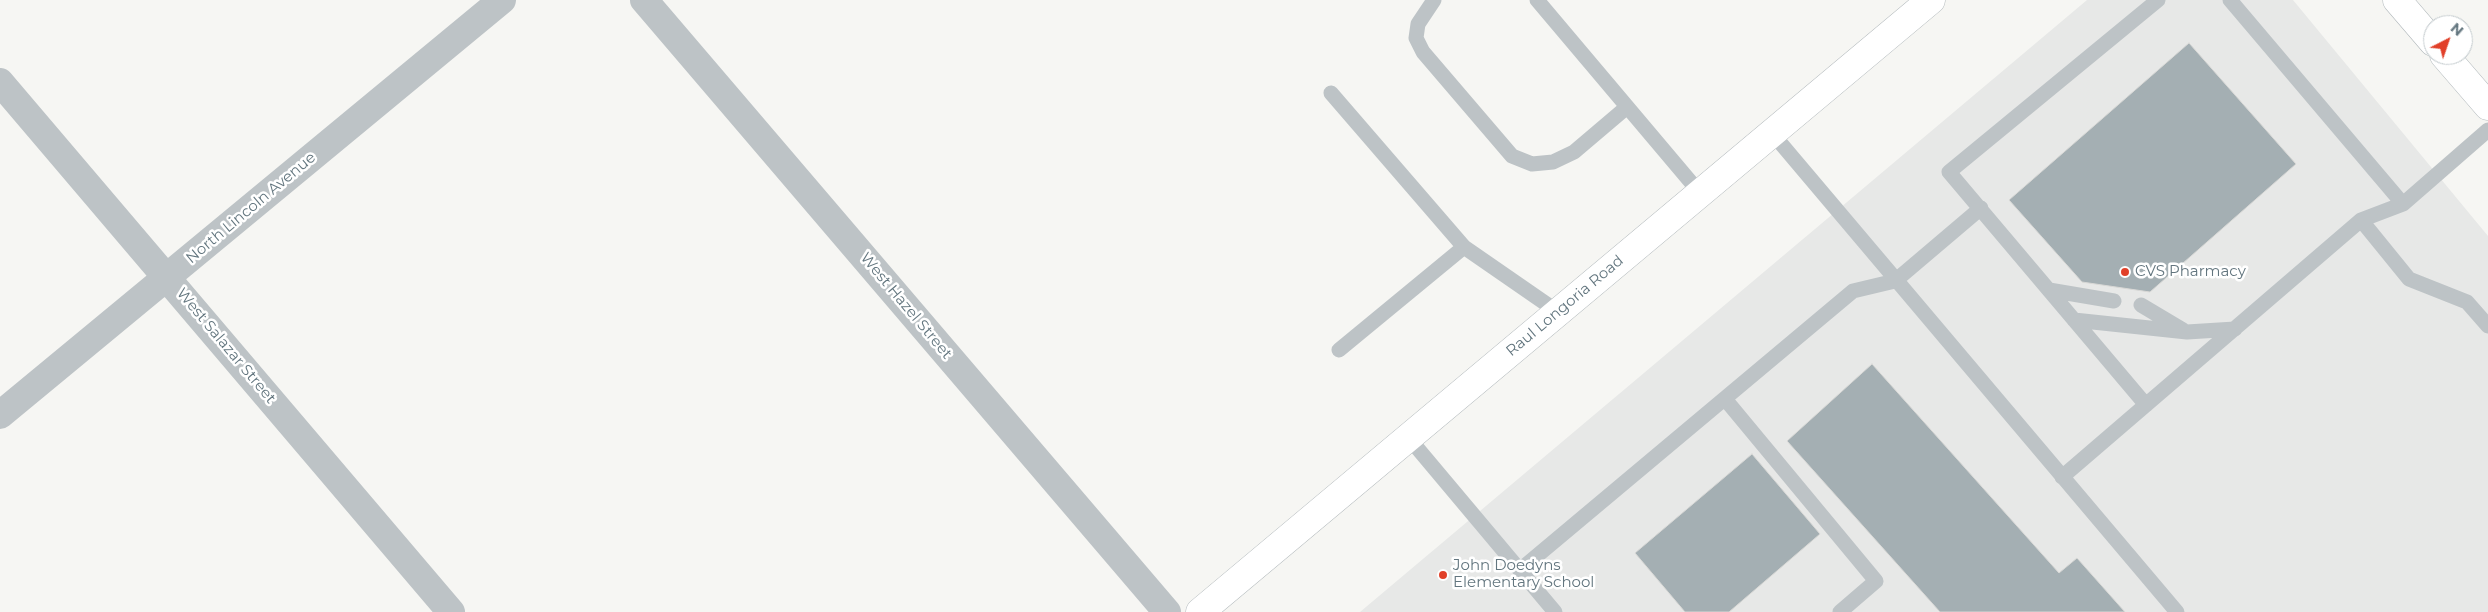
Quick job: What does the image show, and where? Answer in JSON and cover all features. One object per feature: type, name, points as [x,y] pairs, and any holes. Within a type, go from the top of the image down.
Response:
[{"type":"main road","name":"Raul Longoria Road","points":[[1200,612],[1931,0]]},
{"type":"main road","points":[[2397,0],[2423,30]]},
{"type":"main road","points":[[2453,65],[2488,106]]},
{"type":"street","name":"North Lincoln Avenue","points":[[0,415],[502,0]]},
{"type":"street","name":"West Hazel Street","points":[[644,0],[1167,612]]},
{"type":"street","name":"West Salazar Street","points":[[0,82],[451,612]]},
{"type":"lane","points":[[1434,0],[1418,24],[1416,38],[1424,52],[1512,156],[1532,164],[1553,162],[1574,152],[1627,107]]},
{"type":"lane","points":[[1538,0],[1700,193]]},
{"type":"lane","points":[[2146,405],[1949,172],[2158,0]]},
{"type":"lane","points":[[2230,0],[2403,204]]},
{"type":"lane","points":[[1330,93],[1464,247],[1558,312]]},
{"type":"lane","points":[[2062,477],[2361,220],[2403,204],[2488,130]]},
{"type":"lane","points":[[1772,133],[1895,281],[2177,612]]},
{"type":"lane","points":[[1520,570],[1853,291],[1895,281],[1980,208]]},
{"type":"lane","points":[[2361,220],[2409,279],[2467,302],[2488,326]]},
{"type":"lane","points":[[1339,350],[1464,247]]},
{"type":"lane","points":[[2049,290],[2114,301]]},
{"type":"lane","points":[[2141,305],[2187,332]]},
{"type":"lane","points":[[2074,320],[2187,332],[2235,329]]},
{"type":"lane","points":[[1725,399],[1876,581],[1840,612]]},
{"type":"lane","points":[[1408,437],[1556,612]]},
{"type":"shaded area","points":[[2087,0],[2293,0],[2488,236],[2488,612],[1360,612]]},
{"type":"building","name":"CVS Pharmacy","points":[[2189,43],[2296,164],[2150,292],[2082,282],[2009,200]]},
{"type":"building","points":[[1872,364],[2059,573],[2077,558],[2125,612],[1940,612],[1787,441]]},
{"type":"building","points":[[1752,454],[1820,534],[1729,612],[1685,612],[1635,553]]},
{"type":"place","name":"CVS Pharmacy","points":[[2125,272]]},
{"type":"place","name":"John Doedyns Elementary School","points":[[1443,575]]}]
